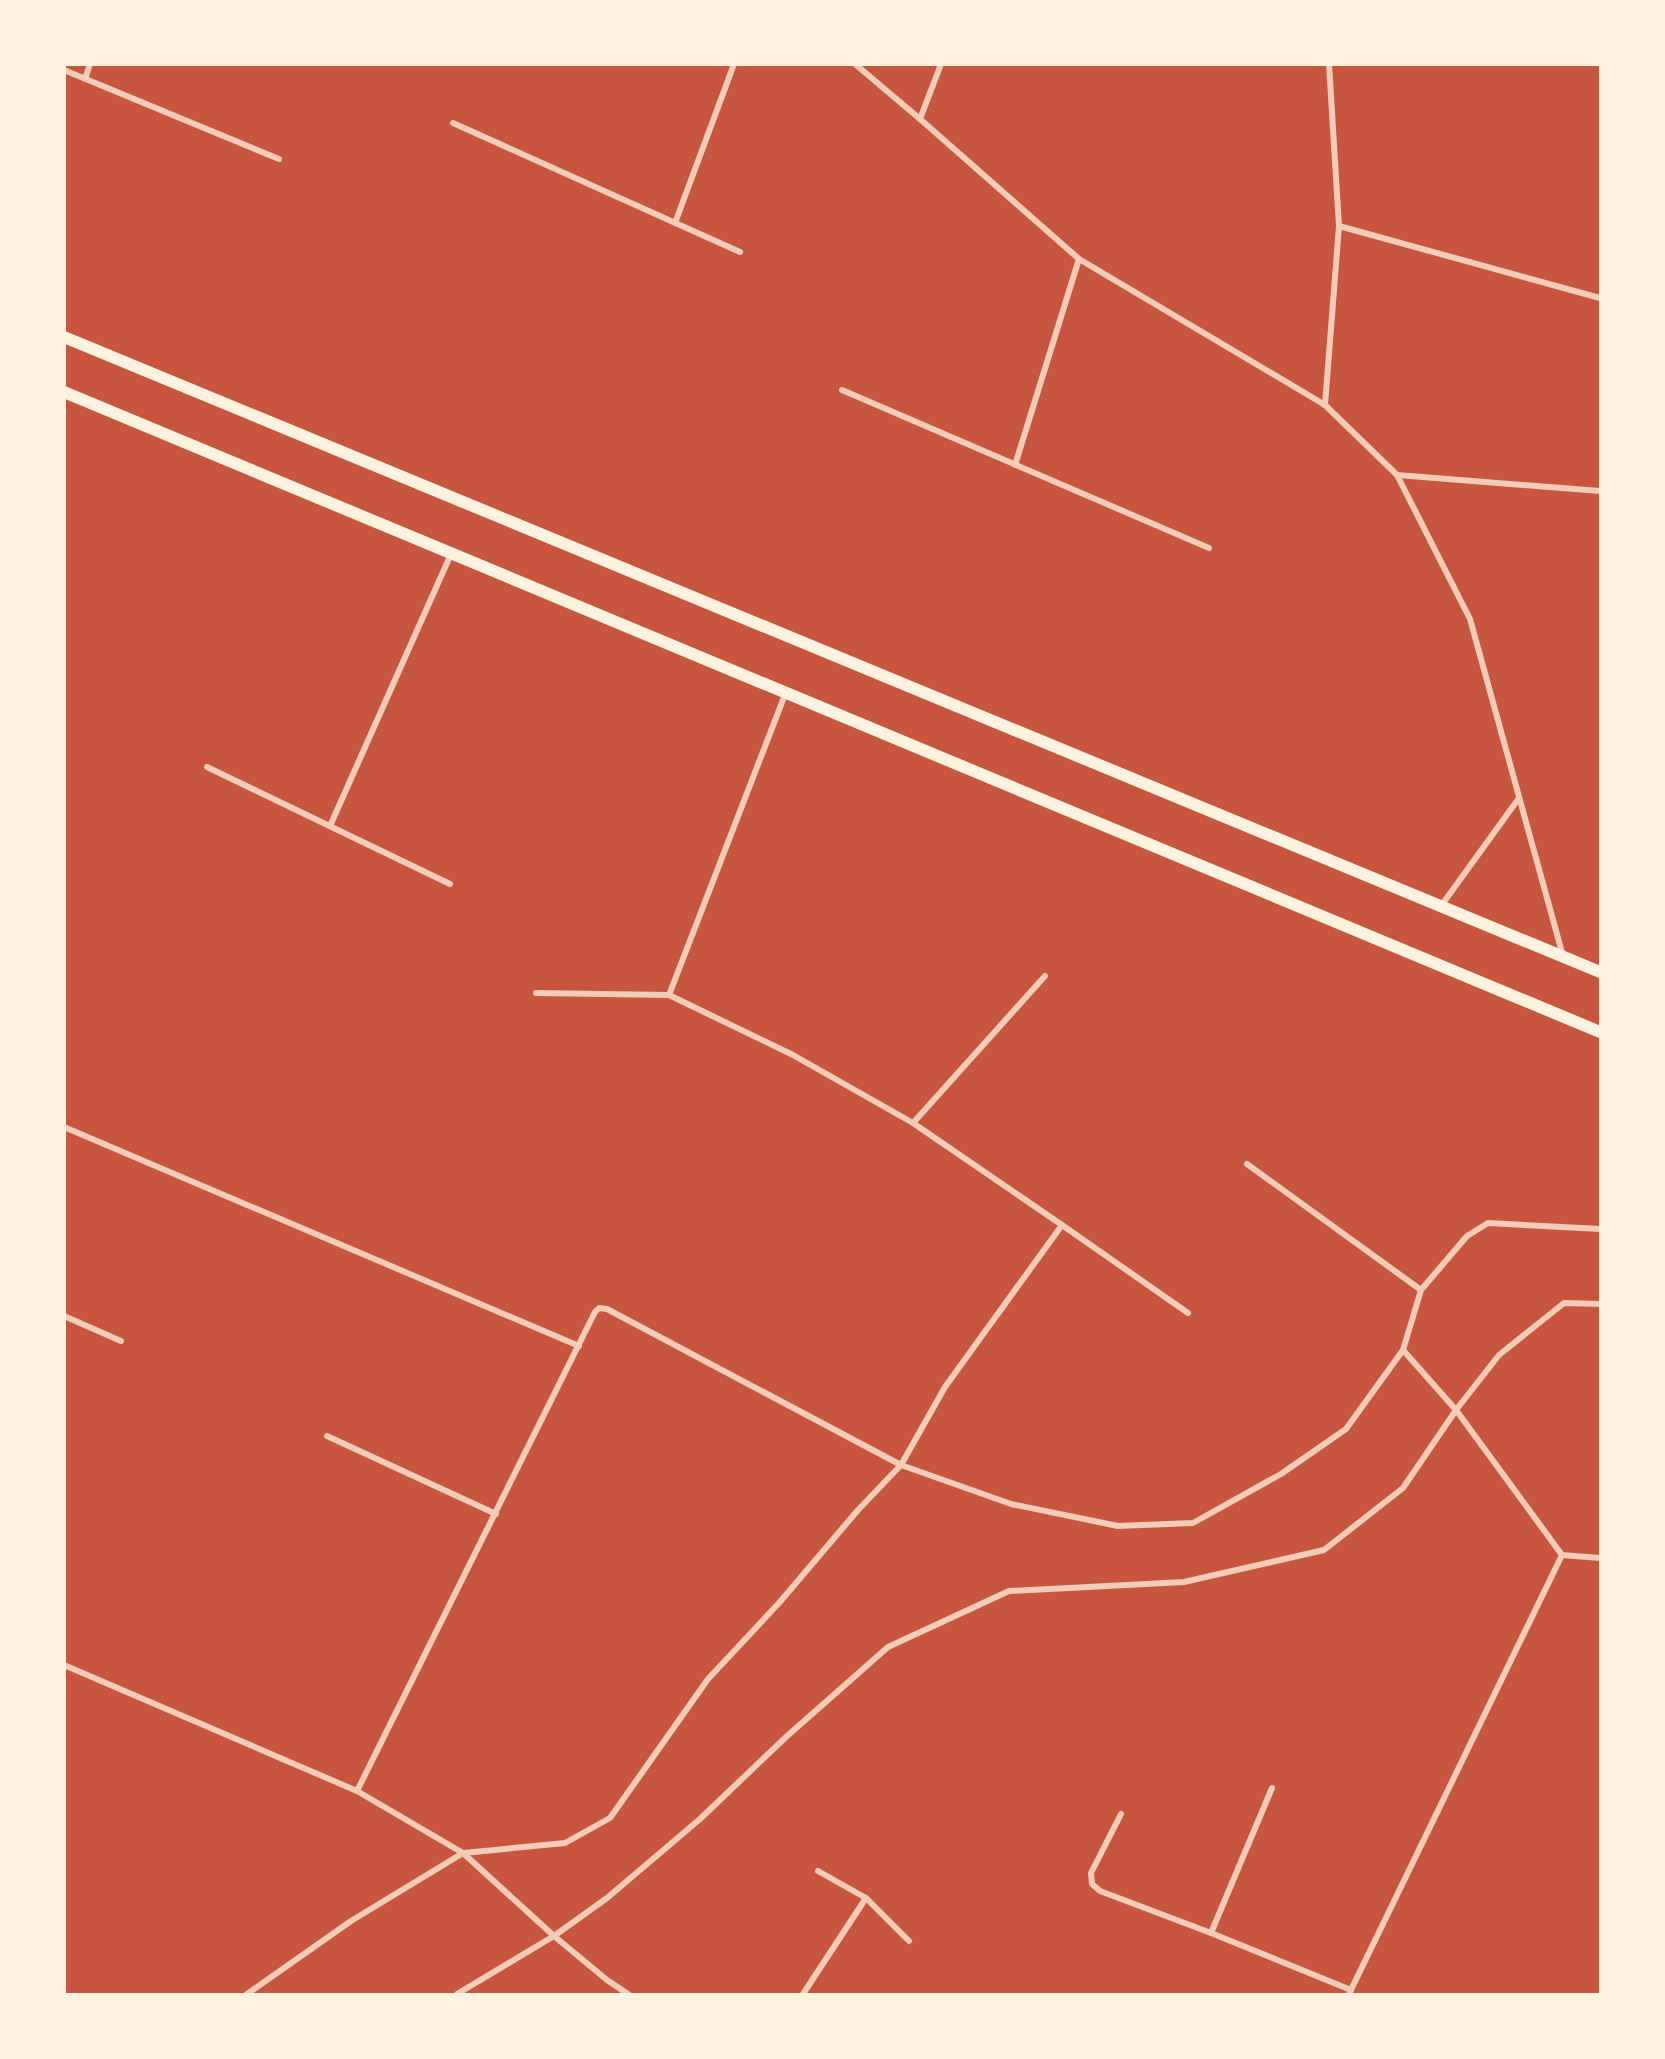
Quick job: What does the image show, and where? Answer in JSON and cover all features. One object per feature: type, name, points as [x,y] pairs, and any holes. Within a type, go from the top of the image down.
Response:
[{"type":"main road","points":[[64,337],[1600,972]]},
{"type":"main road","points":[[64,392],[1600,1032]]},
{"type":"street","points":[[85,79],[90,64]]},
{"type":"street","points":[[675,223],[734,64]]},
{"type":"street","points":[[855,64],[1080,259],[1325,405],[1397,475],[1470,619],[1563,956]]},
{"type":"street","points":[[920,119],[941,64]]},
{"type":"street","points":[[1325,405],[1339,226],[1329,64]]},
{"type":"street","points":[[64,70],[279,159]]},
{"type":"street","points":[[453,123],[740,252]]},
{"type":"street","points":[[1339,226],[1600,298]]},
{"type":"street","points":[[1015,465],[1080,259]]},
{"type":"street","points":[[842,390],[1209,548]]},
{"type":"street","points":[[1397,475],[1600,491]]},
{"type":"street","points":[[330,826],[451,553]]},
{"type":"street","points":[[669,995],[786,692]]},
{"type":"street","points":[[207,767],[450,884]]},
{"type":"street","points":[[1441,906],[1519,798]]},
{"type":"street","points":[[914,1123],[1045,976]]},
{"type":"street","points":[[536,993],[669,995],[793,1055],[914,1123],[1188,1313]]},
{"type":"street","points":[[64,1127],[579,1346]]},
{"type":"street","points":[[1247,1164],[1421,1290]]},
{"type":"street","points":[[357,1791],[599,1308],[607,1309],[901,1465],[1011,1504],[1118,1526],[1193,1523],[1281,1474],[1347,1429],[1403,1350],[1421,1290],[1467,1236],[1488,1223],[1600,1229]]},
{"type":"street","points":[[247,1995],[351,1921],[463,1852],[565,1844],[610,1818],[708,1679],[779,1603],[858,1510],[901,1465],[945,1387],[1062,1225]]},
{"type":"street","points":[[457,1995],[554,1936],[608,1898],[700,1819],[786,1737],[888,1647],[1009,1591],[1184,1582],[1324,1550],[1403,1488],[1456,1410],[1498,1354],[1564,1303],[1600,1304]]},
{"type":"street","points":[[64,1316],[121,1341]]},
{"type":"street","points":[[1403,1350],[1456,1410],[1563,1555],[1600,1558]]},
{"type":"street","points":[[327,1436],[496,1514]]},
{"type":"street","points":[[1122,1814],[1091,1873],[1092,1884],[1100,1891],[1211,1933],[1350,1992],[1563,1555]]},
{"type":"street","points":[[64,1665],[357,1791],[463,1852],[554,1936],[606,1980],[628,1995]]},
{"type":"street","points":[[1211,1933],[1272,1788]]},
{"type":"street","points":[[818,1871],[866,1898],[909,1941]]},
{"type":"street","points":[[803,1995],[866,1898]]}]
